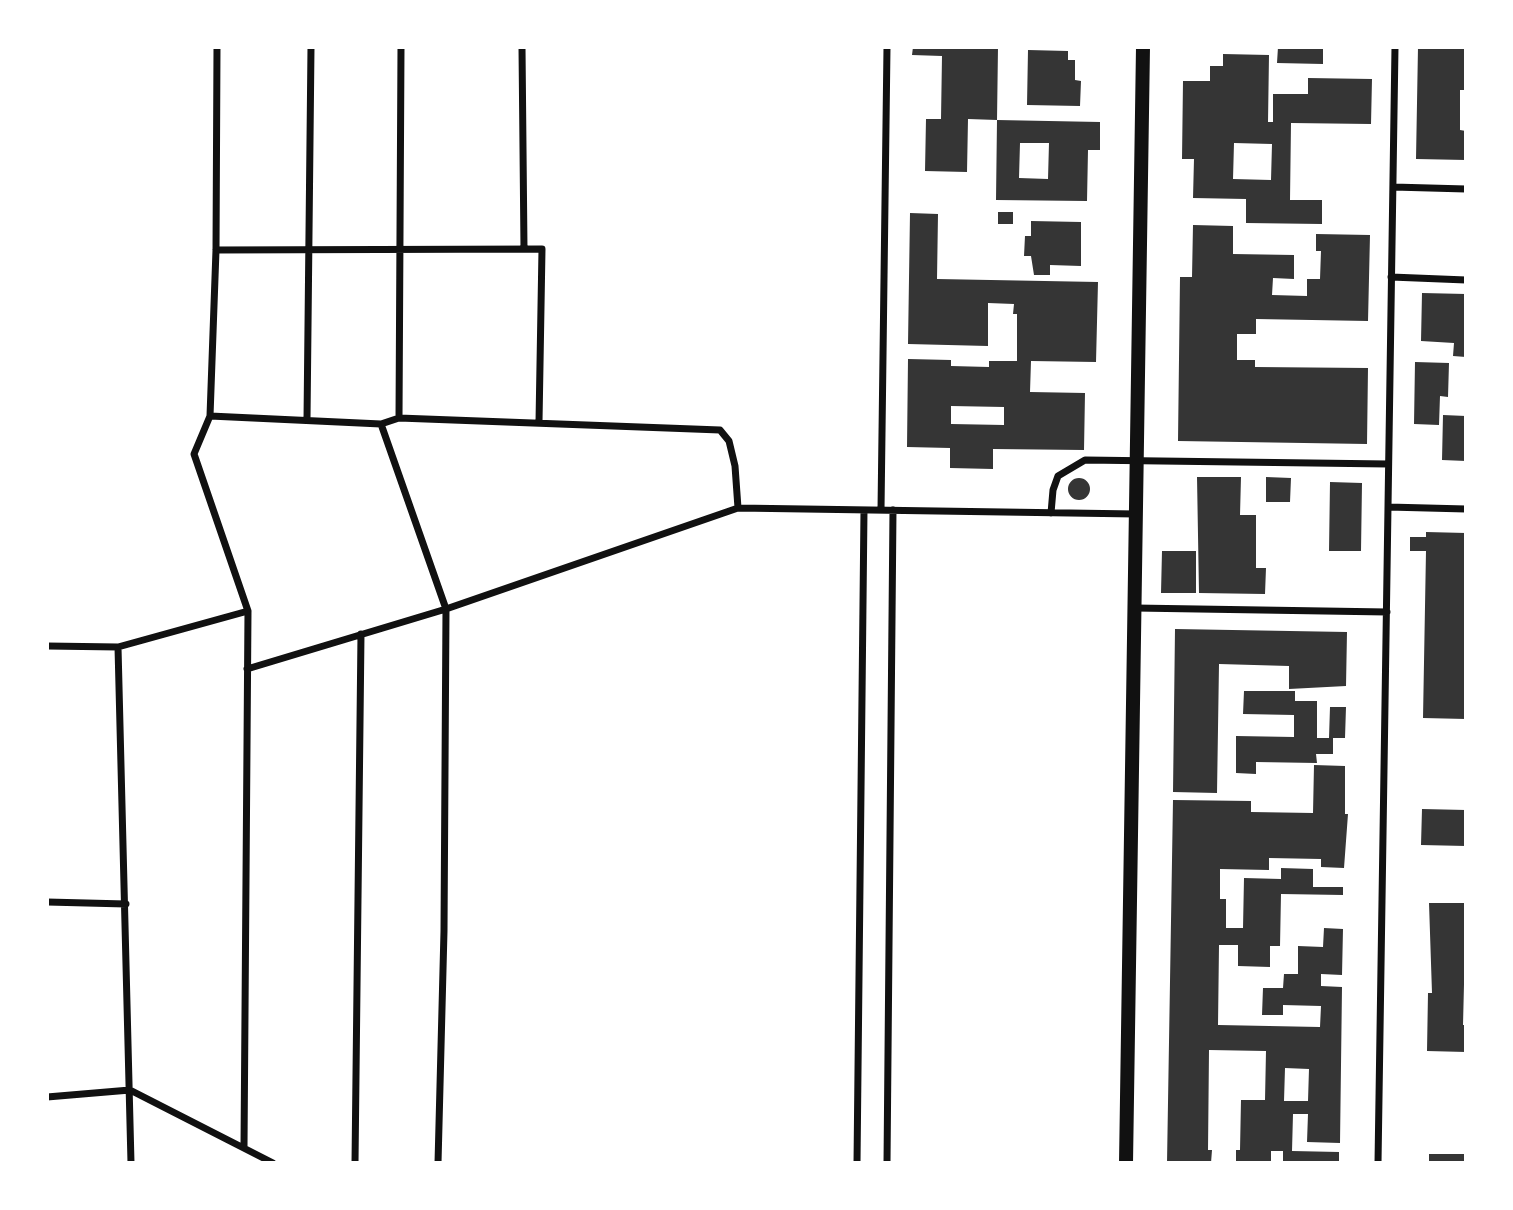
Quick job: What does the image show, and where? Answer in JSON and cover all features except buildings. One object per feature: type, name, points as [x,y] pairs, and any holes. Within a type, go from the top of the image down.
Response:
[{"type":"main road","points":[[1126,1163],[1143,47]]},
{"type":"street","points":[[217,47],[216,250],[210,416],[194,454],[247,611],[244,1146]]},
{"type":"street","points":[[307,419],[311,47]]},
{"type":"street","points":[[399,418],[401,47]]},
{"type":"street","points":[[522,47],[524,249]]},
{"type":"street","points":[[881,510],[887,47]]},
{"type":"street","points":[[1378,1163],[1395,47]]},
{"type":"street","points":[[1393,187],[1466,189]]},
{"type":"street","points":[[216,250],[542,249],[539,422]]},
{"type":"street","points":[[1391,278],[1466,280]]},
{"type":"street","points":[[210,416],[381,424],[399,418],[720,430],[729,441],[735,466],[738,508]]},
{"type":"street","points":[[381,424],[446,609],[444,931],[438,1163]]},
{"type":"street","points":[[1051,513],[1053,490],[1058,476],[1085,460],[1388,464]]},
{"type":"street","points":[[1388,507],[1466,509]]},
{"type":"street","points":[[247,669],[446,609],[738,508],[1136,514]]},
{"type":"street","points":[[857,1163],[864,510]]},
{"type":"street","points":[[887,1163],[893,510]]},
{"type":"street","points":[[1135,608],[1387,612]]},
{"type":"street","points":[[47,646],[118,647],[247,611]]},
{"type":"street","points":[[355,1163],[361,634]]},
{"type":"street","points":[[118,647],[131,1163]]},
{"type":"street","points":[[47,902],[126,904]]},
{"type":"street","points":[[47,1097],[130,1090],[273,1163]]}]
